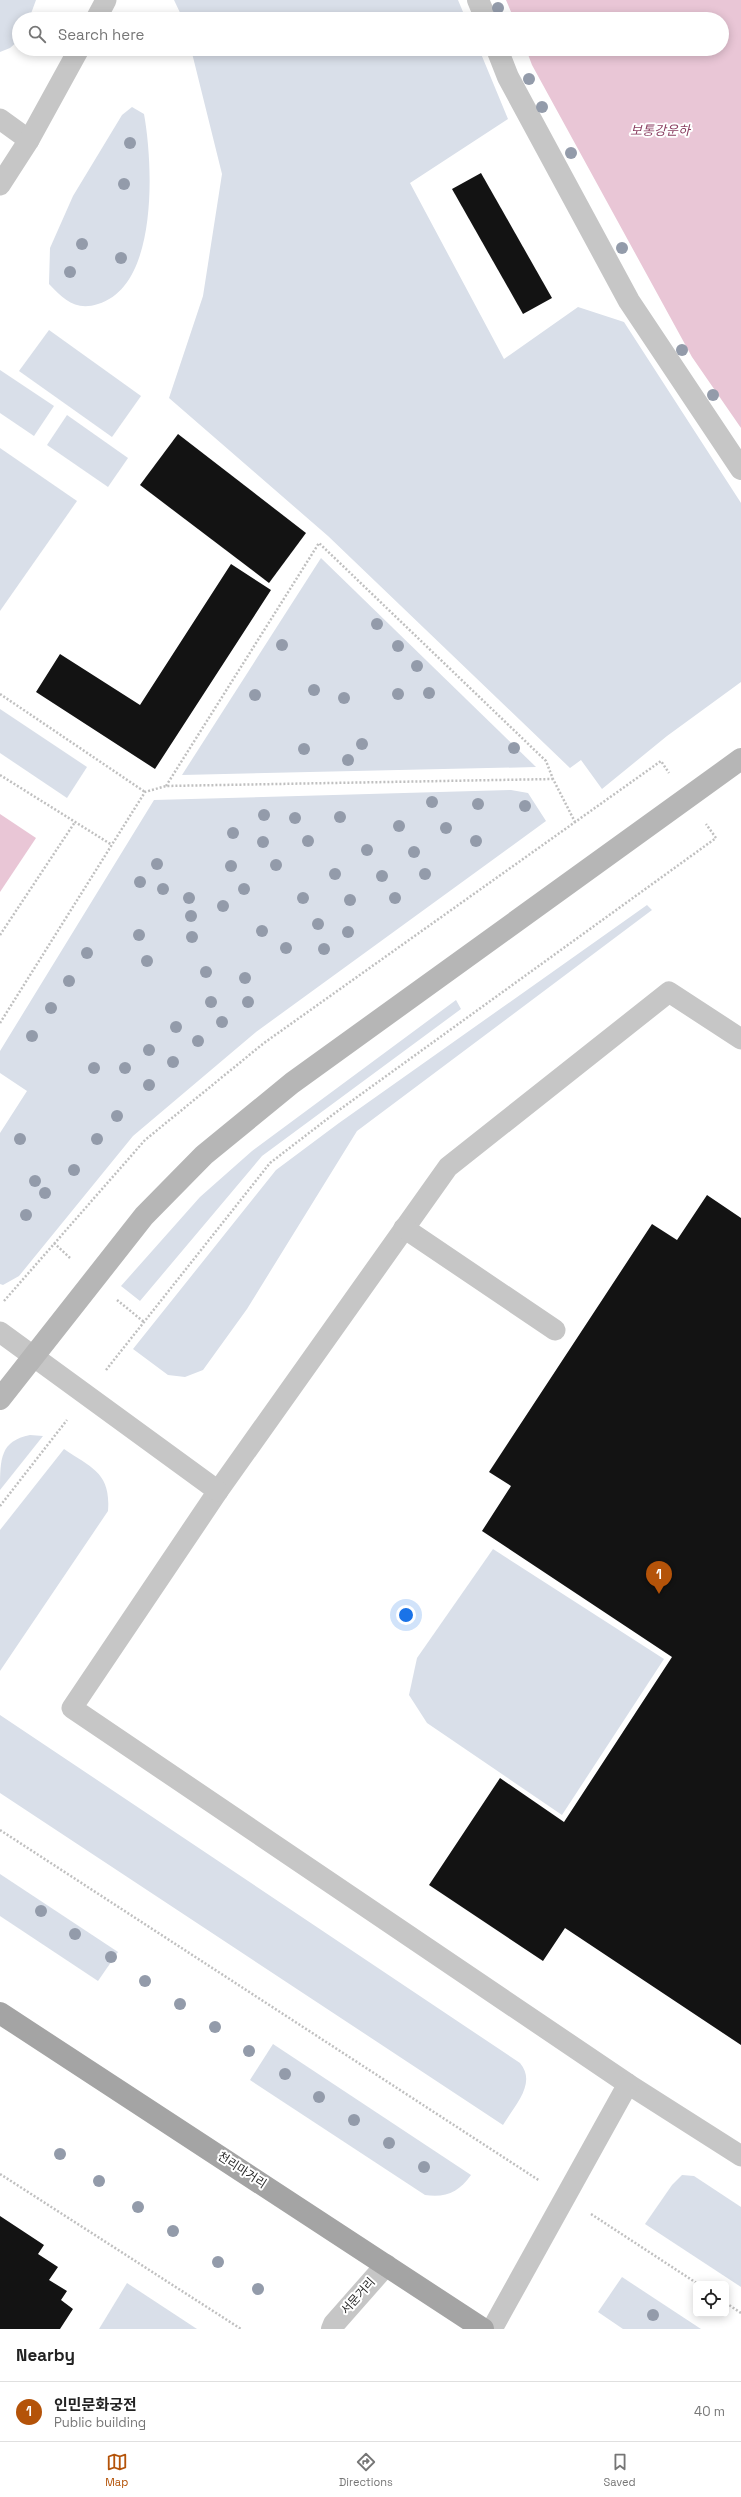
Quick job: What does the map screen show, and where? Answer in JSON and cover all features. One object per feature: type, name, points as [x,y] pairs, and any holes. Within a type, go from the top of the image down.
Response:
[{"type":"main road","name":"천리마거리","points":[[0,2013],[483,2329]]},
{"type":"street","points":[[478,0],[483,12]]},
{"type":"street","points":[[500,56],[508,76],[629,301],[741,469]]},
{"type":"street","points":[[0,1399],[144,1216],[204,1155],[292,1083],[741,759]]},
{"type":"street","name":"서문거리","points":[[332,2329],[334,2324],[386,2265]]},
{"type":"lane","points":[[100,12],[106,0]]},
{"type":"lane","points":[[0,185],[29,140],[75,56]]},
{"type":"lane","points":[[0,119],[29,140]]},
{"type":"lane","points":[[741,1039],[669,992],[448,1167],[218,1491],[72,1708],[628,2084],[741,2156]]},
{"type":"lane","points":[[404,1228],[555,1330]]},
{"type":"lane","points":[[0,1332],[35,1356],[218,1491]]},
{"type":"lane","points":[[492,2329],[628,2084]]},
{"type":"path","points":[[166,786],[319,543],[546,761],[553,779],[576,822]]},
{"type":"path","points":[[0,694],[145,792]]},
{"type":"path","points":[[0,1306],[145,1140],[264,1043],[661,761],[716,838],[335,1113],[270,1163],[0,1506]]},
{"type":"path","points":[[0,775],[112,845]]},
{"type":"path","points":[[0,1023],[145,792],[166,786],[553,779]]},
{"type":"path","points":[[0,935],[75,822]]},
{"type":"path","points":[[0,1830],[693,2281]]},
{"type":"path","points":[[0,2174],[241,2329]]},
{"type":"path","points":[[729,2305],[741,2313]]},
{"type":"shaded area","points":[[0,0],[36,0],[32,12],[12,12],[12,46],[0,52]]},
{"type":"shaded area","points":[[174,0],[458,0],[463,12],[180,12]]},
{"type":"shaded area","points":[[193,56],[482,56],[508,119],[410,183],[504,359],[578,307],[624,322],[741,503],[741,682],[667,736],[602,789],[581,760],[570,768],[328,536],[169,398],[203,296],[222,174]]},
{"type":"shaded area","points":[[132,107],[144,114],[149,162],[147,221],[142,249],[132,274],[118,293],[98,304],[90,306],[77,305],[65,299],[49,284],[50,248],[73,196],[122,115]]},
{"type":"shaded area","points":[[49,330],[141,396],[112,437],[19,371]]},
{"type":"shaded area","points":[[0,370],[54,406],[34,436],[0,413]]},
{"type":"shaded area","points":[[67,415],[128,458],[108,487],[47,445]]},
{"type":"shaded area","points":[[0,448],[77,501],[0,611]]},
{"type":"shaded area","points":[[321,558],[536,767],[182,775]]},
{"type":"shaded area","points":[[0,709],[87,767],[67,798],[0,753]]},
{"type":"shaded area","points":[[511,790],[528,793],[546,821],[256,1032],[133,1136],[19,1276],[3,1285],[0,1284],[0,1133],[27,1091],[0,1073],[0,1051],[154,800]]},
{"type":"shaded area","points":[[647,905],[652,910],[357,1131],[247,1309],[203,1370],[185,1377],[168,1375],[133,1349],[276,1170],[339,1123]]},
{"type":"shaded area","points":[[456,1000],[461,1009],[262,1156],[140,1301],[121,1286],[200,1197],[252,1151]]},
{"type":"shaded area","points":[[30,1435],[43,1436],[0,1490],[0,1469],[7,1447],[20,1438]]},
{"type":"shaded area","points":[[64,1449],[91,1467],[103,1480],[108,1498],[108,1511],[0,1671],[0,1530]]},
{"type":"shaded area","points":[[493,1549],[664,1659],[562,1815],[427,1723],[409,1695],[417,1658]]},
{"type":"shaded area","points":[[0,1715],[520,2063],[525,2071],[525,2086],[518,2102],[503,2125],[0,1793]]},
{"type":"shaded area","points":[[0,1874],[118,1952],[98,1981],[0,1916]]},
{"type":"shaded area","points":[[273,2044],[471,2175],[457,2190],[439,2196],[425,2195],[250,2080]]},
{"type":"shaded area","points":[[682,2175],[694,2176],[741,2207],[741,2287],[645,2224],[672,2185]]},
{"type":"shaded area","points":[[622,2277],[701,2329],[623,2329],[598,2312]]},
{"type":"shaded area","points":[[127,2283],[197,2329],[99,2329]]},
{"type":"water","name":"보통강운하","points":[[506,0],[741,0],[741,428],[692,357],[532,65],[529,56],[729,56],[729,12],[511,12]]},
{"type":"water","points":[[0,814],[36,838],[0,892]]},
{"type":"building","points":[[481,173],[552,298],[523,314],[452,189]]},
{"type":"building","points":[[178,434],[306,533],[269,583],[140,485]]},
{"type":"building","points":[[231,564],[271,590],[155,769],[36,692],[60,654],[140,705]]},
{"type":"building","points":[[707,1195],[741,1218],[741,2045],[565,1928],[543,1961],[429,1885],[500,1778],[564,1822],[672,1657],[482,1531],[511,1486],[489,1472],[652,1224],[677,1240]]},
{"type":"building","points":[[0,2216],[44,2245],[38,2254],[58,2267],[49,2280],[67,2291],[61,2300],[73,2309],[60,2329],[0,2329]]},
{"type":"place","name":"인민문화궁전","points":[[659,1594]]}]
